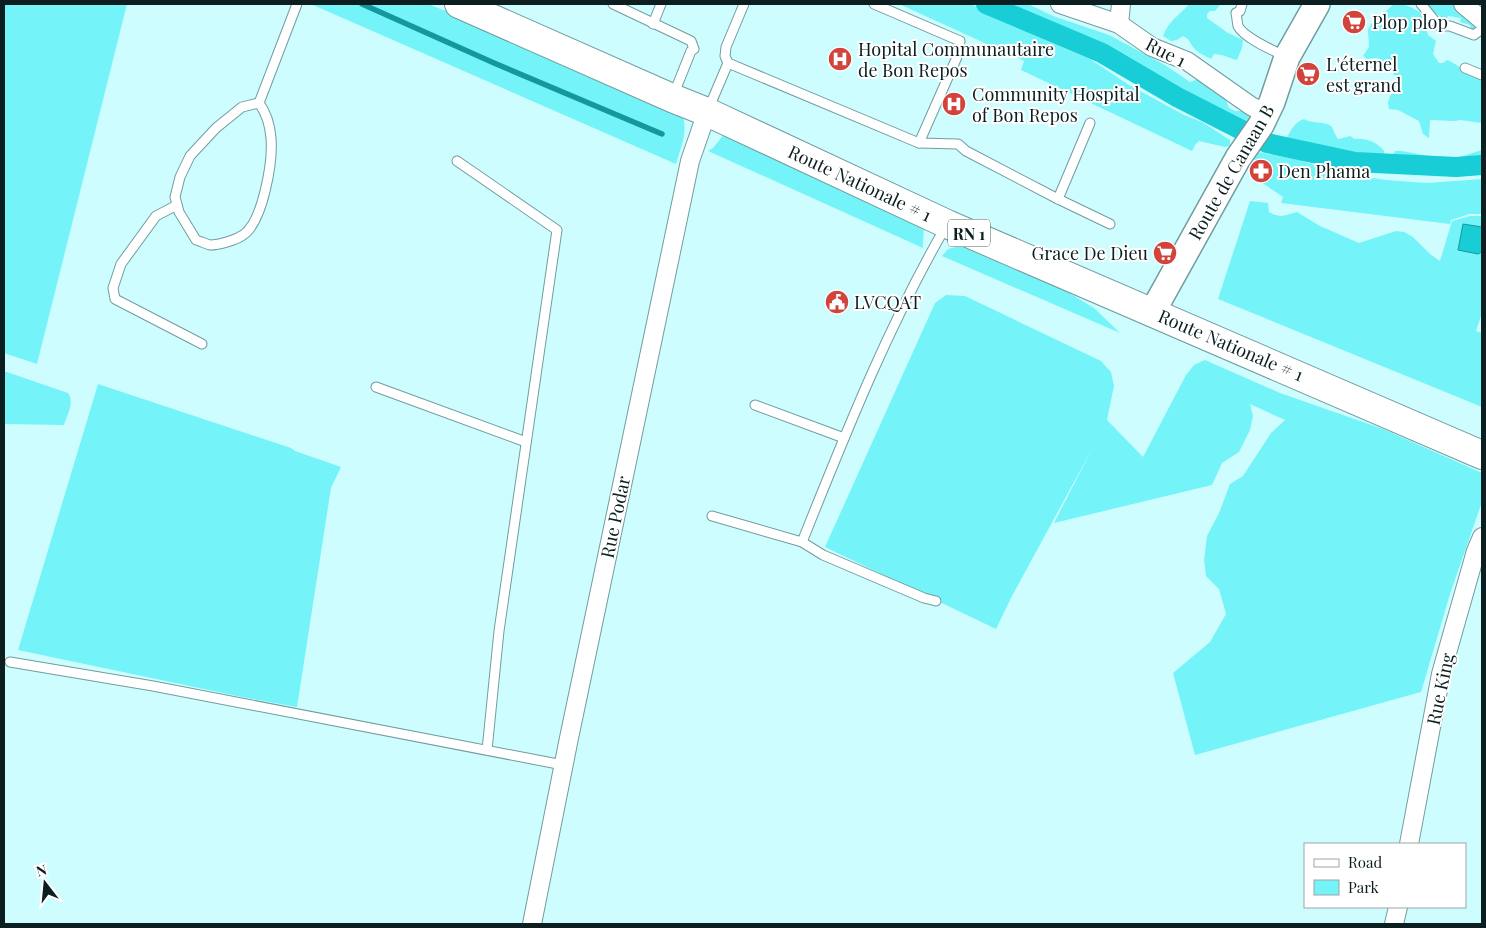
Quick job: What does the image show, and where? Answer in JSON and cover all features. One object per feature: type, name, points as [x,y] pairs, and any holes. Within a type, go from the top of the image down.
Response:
[{"type":"main road","name":"Route Nationale # 1","points":[[459,4],[707,112],[947,224],[1153,311],[1482,455]]},
{"type":"street","name":"Rue 1","points":[[1060,4],[1119,24],[1152,47],[1187,61],[1251,106],[1264,119]]},
{"type":"street","points":[[1119,24],[1121,4]]},
{"type":"street","name":"Route de Canaan B","points":[[1153,311],[1238,158],[1264,119],[1287,57],[1318,4]]},
{"type":"street","points":[[1463,4],[1482,20]]},
{"type":"street","name":"Rue Podar","points":[[532,924],[563,764],[690,161],[707,112]]},
{"type":"street","name":"Rue King","points":[[1410,843],[1441,674],[1476,551],[1482,537]]},
{"type":"street","points":[[1394,924],[1398,908]]},
{"type":"lane","points":[[259,103],[297,4]]},
{"type":"lane","points":[[613,4],[691,41],[693,44],[694,49],[691,51],[672,98]]},
{"type":"lane","points":[[653,24],[661,4]]},
{"type":"lane","points":[[744,4],[726,47],[725,56],[728,63],[919,144],[958,144],[966,151],[1110,224]]},
{"type":"lane","points":[[874,4],[960,41],[957,57],[919,144]]},
{"type":"lane","points":[[1242,4],[1240,11],[1236,14],[1239,26],[1244,32],[1271,50],[1287,57]]},
{"type":"lane","points":[[1420,4],[1439,26],[1450,26],[1474,35],[1482,29]]},
{"type":"lane","points":[[707,112],[728,63]]},
{"type":"lane","points":[[1465,68],[1482,75]]},
{"type":"lane","points":[[259,103],[267,114],[271,139],[268,178],[259,214],[244,235],[226,242],[210,245],[196,240],[179,212],[177,205],[175,197],[180,177],[190,156],[216,128],[242,106],[259,103]]},
{"type":"lane","points":[[1058,199],[1090,123]]},
{"type":"lane","points":[[457,161],[557,230],[500,631],[487,750]]},
{"type":"lane","points":[[177,205],[156,216],[122,264],[113,288],[115,299],[202,344]]},
{"type":"lane","points":[[802,542],[844,438],[890,334],[947,224]]},
{"type":"lane","points":[[376,387],[526,442]]},
{"type":"lane","points":[[755,405],[844,438]]},
{"type":"lane","points":[[712,516],[802,542],[823,555],[924,598],[936,601]]},
{"type":"lane","points":[[10,662],[162,688],[563,764]]},
{"type":"green space","points":[[4,4],[127,4],[37,364],[4,353]]},
{"type":"green space","points":[[428,4],[519,40],[681,109],[685,131],[676,164],[313,5]]},
{"type":"green space","points":[[899,4],[971,4],[1090,59],[1129,85],[1184,115],[1202,122],[1230,140],[1230,146],[1225,147],[1199,141],[1192,151],[1021,70],[1024,61]]},
{"type":"green space","points":[[1003,4],[1028,4],[1053,16],[1109,35],[1165,65],[1190,82],[1198,79],[1225,98],[1229,108],[1235,111],[1248,111],[1251,115],[1250,120],[1245,122],[1218,113],[1164,85],[1129,64]]},
{"type":"green space","points":[[1189,4],[1220,5],[1215,11],[1210,11],[1207,14],[1207,18],[1228,33],[1243,40],[1237,60],[1214,54],[1211,59],[1196,50],[1189,40],[1183,36],[1171,41],[1163,36],[1171,22]]},
{"type":"green space","points":[[1394,4],[1412,7],[1435,25],[1427,31],[1428,35],[1436,41],[1433,54],[1439,63],[1447,60],[1482,80],[1482,123],[1460,120],[1430,120],[1429,138],[1423,134],[1419,121],[1398,110],[1389,109],[1388,103],[1390,96],[1395,90],[1396,78],[1389,67],[1377,58],[1367,59],[1363,56],[1369,47],[1368,30],[1371,24]]},
{"type":"green space","points":[[1429,4],[1454,4],[1479,26],[1472,33],[1470,25],[1460,22],[1461,18],[1448,16],[1445,24],[1438,22],[1440,16],[1429,8]]},
{"type":"green space","points":[[1304,119],[1330,125],[1338,139],[1350,136],[1355,139],[1363,139],[1375,143],[1384,151],[1381,169],[1350,167],[1298,151],[1273,148],[1269,143],[1270,141],[1284,142],[1294,126]]},
{"type":"green space","points":[[725,133],[923,226],[923,248],[708,151],[713,148]]},
{"type":"green space","points":[[1482,150],[1482,171],[1437,173],[1392,169],[1392,158],[1395,151],[1445,159],[1457,158]]},
{"type":"green space","points":[[1258,152],[1299,160],[1340,173],[1386,180],[1427,183],[1482,179],[1482,214],[1469,214],[1451,220],[1450,224],[1281,203],[1283,197],[1258,180],[1266,169],[1254,159]]},
{"type":"green space","points":[[1250,201],[1268,203],[1269,212],[1276,215],[1283,216],[1297,212],[1320,226],[1359,243],[1396,231],[1404,232],[1413,237],[1440,261],[1452,221],[1470,216],[1482,216],[1482,313],[1476,331],[1482,333],[1482,407],[1218,299]]},
{"type":"green space","points":[[960,246],[1066,291],[1094,308],[1120,333],[942,256],[948,249]]},
{"type":"green space","points":[[946,295],[965,296],[1101,361],[1111,372],[1114,386],[1107,420],[1143,457],[1186,375],[1194,365],[1205,360],[1280,393],[1383,429],[1482,473],[1482,502],[1450,594],[1421,692],[1195,755],[1173,673],[1210,642],[1226,614],[1219,589],[1206,576],[1204,560],[1207,536],[1219,513],[1230,484],[1243,476],[1271,433],[1285,420],[1250,404],[1253,416],[1250,430],[1239,452],[1222,463],[1212,485],[1054,523],[1093,447],[996,629],[825,547],[935,303]]},
{"type":"green space","points":[[4,371],[68,393],[71,405],[64,425],[4,424]]},
{"type":"green space","points":[[98,384],[291,448],[341,467],[331,488],[297,707],[18,650]]},
{"type":"shaded area","points":[[1463,224],[1482,227],[1482,252],[1478,254],[1458,250]]},
{"type":"waterway","points":[[362,4],[494,63],[662,134]]},
{"type":"waterway","points":[[986,4],[1102,53],[1177,97],[1267,143],[1355,162],[1456,167],[1482,165]]},
{"type":"place","name":"Plop plop","points":[[1354,22]]},
{"type":"place","name":"Hopital Communautaire de Bon Repos","points":[[840,59]]},
{"type":"place","name":"L'éternel est grand","points":[[1308,74]]},
{"type":"place","name":"Community Hospital of Bon Repos","points":[[954,104]]},
{"type":"place","name":"Den Phama","points":[[1261,171]]},
{"type":"place","name":"Grace De Dieu","points":[[1165,253]]},
{"type":"place","name":"LVCQAT","points":[[837,302]]}]
